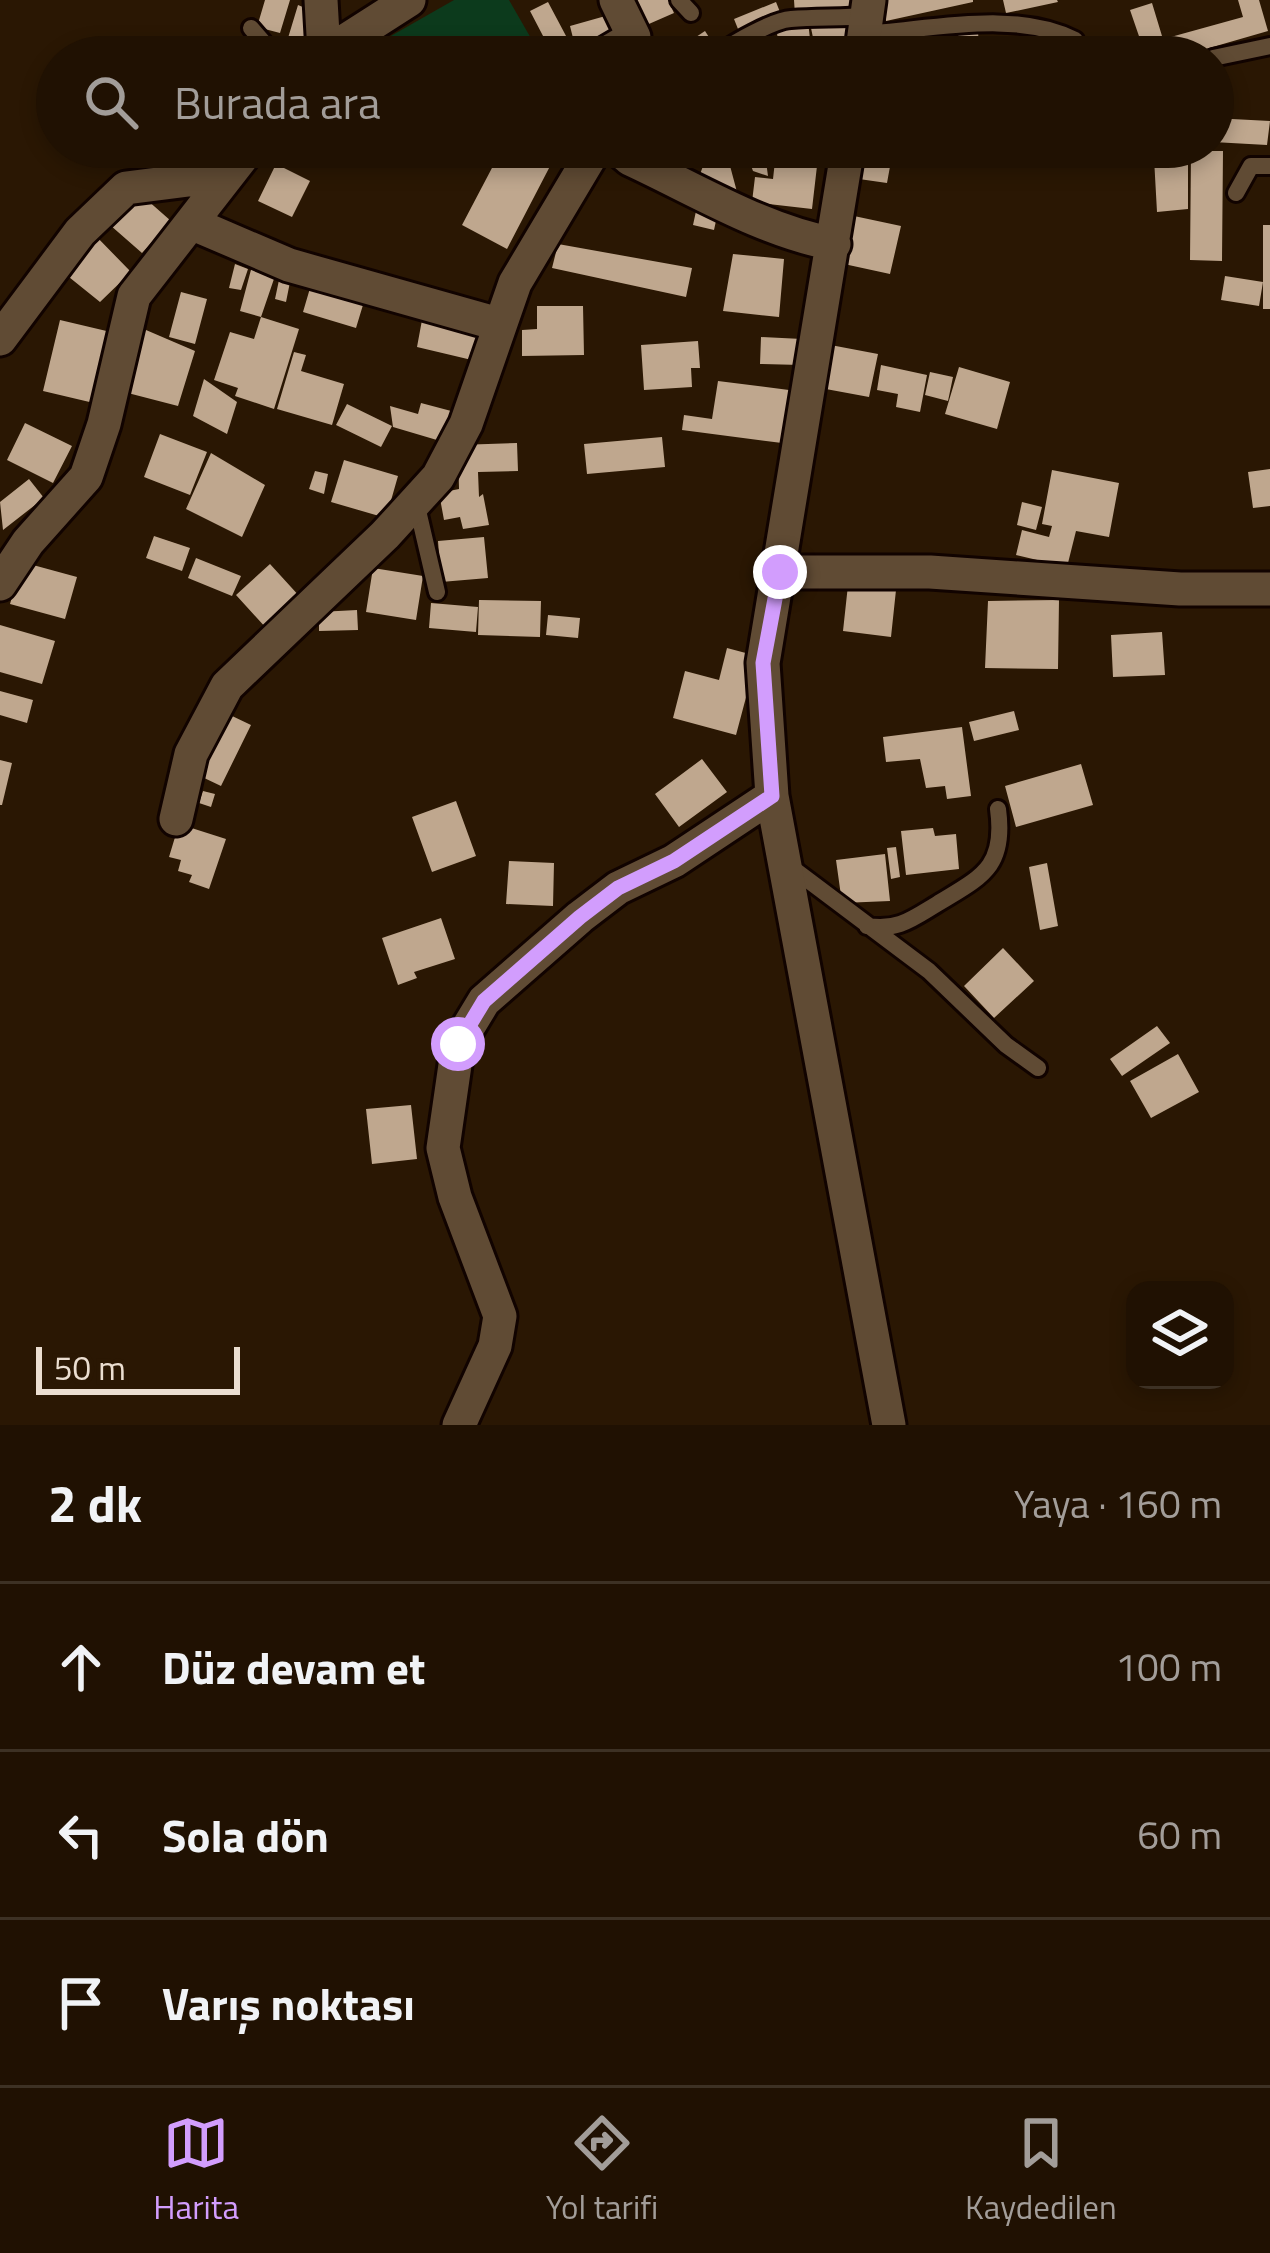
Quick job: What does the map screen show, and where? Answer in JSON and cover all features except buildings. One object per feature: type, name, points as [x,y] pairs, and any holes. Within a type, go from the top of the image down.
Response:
[{"type":"street","points":[[321,0],[322,36]]},
{"type":"street","points":[[352,36],[410,0]]},
{"type":"street","points":[[616,0],[634,36]]},
{"type":"street","points":[[0,339],[80,232],[126,188],[176,168]]},
{"type":"street","points":[[205,168],[228,175]]},
{"type":"street","points":[[0,584],[28,542],[86,477],[104,424],[134,296],[234,168]]},
{"type":"street","points":[[176,819],[191,754],[227,686],[438,477],[466,424],[515,283],[583,168]]},
{"type":"street","points":[[650,168],[804,238],[834,244]]},
{"type":"street","points":[[845,168],[763,663],[772,796],[889,1425]]},
{"type":"street","points":[[190,223],[289,265],[498,324]]},
{"type":"street","points":[[780,572],[930,572],[1180,589],[1270,589]]},
{"type":"street","points":[[459,1425],[491,1357],[500,1316],[455,1197],[443,1148],[458,1044],[484,1001],[580,917],[618,888],[674,861],[772,796]]},
{"type":"lane","points":[[745,36],[789,19],[866,27],[1012,25],[1052,28],[1067,36]]},
{"type":"lane","points":[[251,28],[258,36]]},
{"type":"lane","points":[[1234,54],[1270,46]]},
{"type":"lane","points":[[1236,193],[1251,166],[1270,166]]},
{"type":"lane","points":[[416,501],[437,592]]},
{"type":"lane","points":[[866,926],[887,929],[911,922],[971,886],[992,864],[1001,830],[998,809]]},
{"type":"lane","points":[[783,861],[929,971],[1006,1046],[1038,1068]]},
{"type":"green space","points":[[454,0],[509,0],[530,36],[391,36]]},
{"type":"route","points":[[458,1044],[484,1001],[580,917],[618,888],[674,861],[772,796],[763,663],[780,572]]}]
